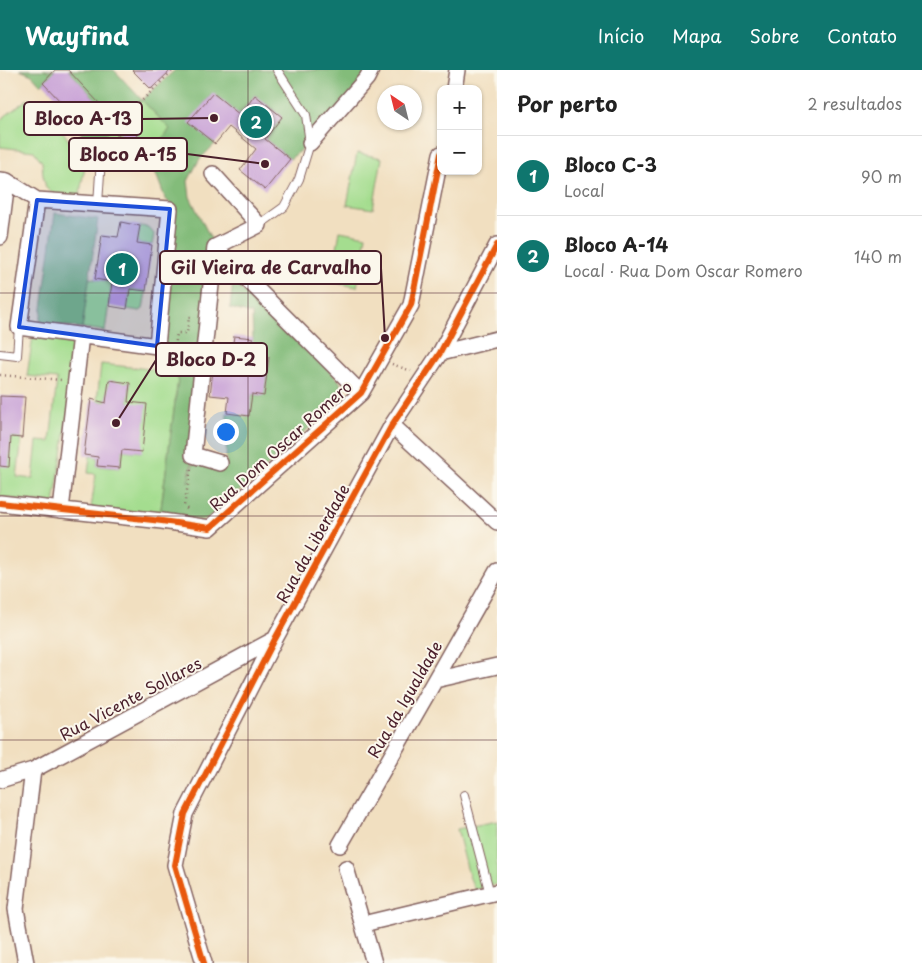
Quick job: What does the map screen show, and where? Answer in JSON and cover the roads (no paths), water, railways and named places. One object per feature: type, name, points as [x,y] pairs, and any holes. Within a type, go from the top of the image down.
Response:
[{"type":"street","points":[[310,144],[367,78],[371,70]]},
{"type":"street","points":[[455,85],[457,70]]},
{"type":"street","points":[[213,174],[259,225],[215,247]]},
{"type":"street","name":"Rua Dom Oscar Romero","points":[[0,503],[210,528],[361,393],[411,305],[437,174]]},
{"type":"street","points":[[0,237],[4,180],[37,200],[170,209],[157,346],[81,334],[19,327],[37,200]]},
{"type":"street","name":"Rua da Liberdade","points":[[204,963],[175,865],[185,814],[275,639],[392,425],[440,353],[497,245]]},
{"type":"street","points":[[215,247],[361,393]]},
{"type":"street","points":[[215,247],[193,455],[220,463]]},
{"type":"street","points":[[60,510],[81,334]]},
{"type":"street","points":[[440,353],[497,339]]},
{"type":"street","points":[[392,425],[497,522]]},
{"type":"street","name":"Rua da Igualdade","points":[[340,845],[497,571]]},
{"type":"street","name":"Rua Vicente Sollares","points":[[0,780],[33,770],[275,639]]},
{"type":"street","points":[[436,680],[497,666]]},
{"type":"street","points":[[26,963],[16,909],[33,770]]},
{"type":"street","points":[[346,868],[374,963]]},
{"type":"street","points":[[363,924],[494,893]]},
{"type":"lane","points":[[259,225],[284,207],[299,179],[310,144],[306,114],[277,70]]},
{"type":"lane","points":[[98,204],[102,158]]},
{"type":"lane","points":[[0,354],[17,356],[19,327]]},
{"type":"lane","points":[[464,795],[494,893]]},
{"type":"place","name":"Bloco A-13","points":[[214,118]]},
{"type":"place","name":"Bloco A-14","points":[[256,122]]},
{"type":"place","name":"Bloco A-15","points":[[265,164]]},
{"type":"place","name":"Bloco C-3","points":[[122,269]]},
{"type":"place","name":"Gil Vieira de Carvalho","points":[[385,338]]},
{"type":"place","name":"Bloco D-2","points":[[116,423]]}]
